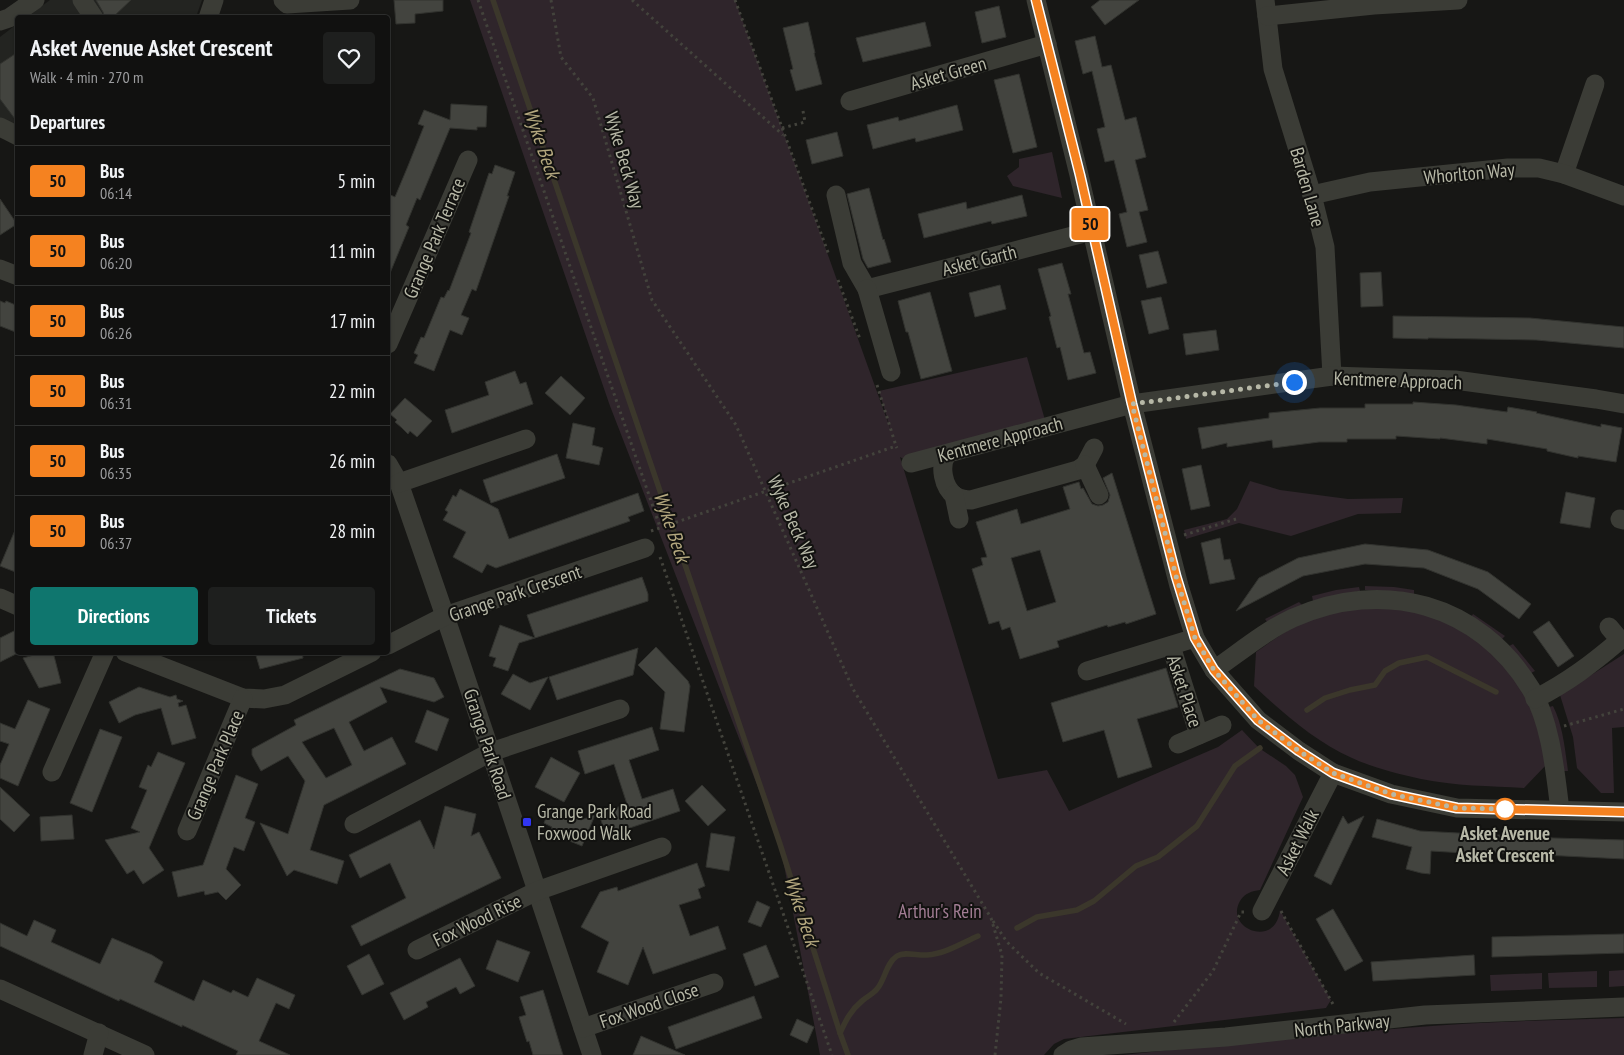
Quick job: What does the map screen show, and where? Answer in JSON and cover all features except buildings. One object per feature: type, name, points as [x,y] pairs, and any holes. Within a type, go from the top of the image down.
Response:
[{"type":"street","points":[[0,21],[9,18],[35,0]]},
{"type":"street","points":[[82,0],[92,15]]},
{"type":"street","points":[[209,15],[214,0]]},
{"type":"street","points":[[283,0],[287,4],[350,0]]},
{"type":"street","points":[[1036,0],[1080,175],[1132,404],[1179,586],[1195,638],[1214,670],[1258,720],[1299,751],[1333,773],[1391,794],[1457,808],[1624,812]]},
{"type":"street","points":[[1266,8],[1458,0]]},
{"type":"street","name":"Barden Lane","points":[[1266,8],[1274,69],[1312,195],[1325,247],[1332,376]]},
{"type":"street","name":"Asket Green","points":[[850,101],[1047,44]]},
{"type":"street","points":[[1564,174],[1596,84]]},
{"type":"street","points":[[0,127],[15,134]]},
{"type":"street","name":"Grange Park Terrace","points":[[390,339],[468,160]]},
{"type":"street","name":"Whorlton Way","points":[[1312,195],[1370,182],[1508,168],[1539,168],[1564,174],[1624,196]]},
{"type":"street","points":[[836,195],[852,263],[866,289],[883,377]]},
{"type":"street","name":"Asket Garth","points":[[866,289],[1092,231]]},
{"type":"street","points":[[0,269],[15,275]]},
{"type":"street","name":"Kentmere Approach","points":[[911,463],[1132,404],[1332,376],[1455,380],[1624,404]]},
{"type":"street","points":[[398,483],[526,439]]},
{"type":"street","points":[[947,454],[943,460],[942,468],[948,489],[962,499],[971,500],[1078,470],[1085,466],[1094,448]]},
{"type":"street","points":[[1085,466],[1099,495]]},
{"type":"street","name":"Grange Park Road","points":[[390,468],[398,483],[446,616],[592,1055]]},
{"type":"street","points":[[954,495],[959,520]]},
{"type":"street","name":"Grange Park Crescent","points":[[390,644],[446,616],[652,541]]},
{"type":"street","points":[[0,598],[15,605]]},
{"type":"street","points":[[1214,670],[1270,630],[1316,609],[1352,601],[1387,599],[1418,604],[1447,613],[1472,627],[1496,644],[1515,666],[1531,690],[1547,730],[1554,762],[1560,810]]},
{"type":"street","points":[[1535,699],[1588,667],[1620,640],[1608,627]]},
{"type":"street","name":"Asket Place","points":[[1087,671],[1195,638]]},
{"type":"street","name":"Asket Place","points":[[1171,646],[1199,735]]},
{"type":"street","points":[[52,772],[104,655]]},
{"type":"street","points":[[133,655],[243,698],[264,699],[285,695],[366,655]]},
{"type":"street","name":"Grange Park Place","points":[[187,831],[243,698]]},
{"type":"street","points":[[354,824],[491,752],[620,709]]},
{"type":"street","name":"Asket Place","points":[[1178,744],[1222,725]]},
{"type":"street","name":"Asket Walk","points":[[1262,911],[1333,773]]},
{"type":"street","name":"Fox Wood Rise","points":[[417,950],[537,891],[662,847]]},
{"type":"street","name":"Fox Wood Close","points":[[584,1028],[714,983]]},
{"type":"street","points":[[0,989],[145,1055]]},
{"type":"street","name":"North Parkway","points":[[1063,1055],[1081,1047],[1226,1038],[1425,1015],[1624,1007]]},
{"type":"street","points":[[93,1055],[99,1033]]},
{"type":"path","points":[[478,0],[660,527],[896,446]]},
{"type":"path","name":"Wyke Beck Way","points":[[551,0],[561,57],[592,98],[652,300],[736,425],[853,689],[992,918],[1002,955],[1001,998],[995,1055]]},
{"type":"path","points":[[632,0],[785,137]]},
{"type":"path","points":[[735,0],[832,263]]},
{"type":"path","points":[[782,128],[805,122],[803,111]]},
{"type":"path","points":[[836,272],[862,344]]},
{"type":"path","points":[[883,377],[896,446],[900,456],[911,463]]},
{"type":"path","points":[[1167,540],[1236,519]]},
{"type":"path","points":[[652,541],[832,1055]]},
{"type":"path","points":[[1547,730],[1624,709]]},
{"type":"path","points":[[1271,893],[1344,1024]]},
{"type":"path","points":[[1160,1042],[1212,970],[1241,912],[1262,911]]},
{"type":"path","points":[[992,918],[1008,942],[1039,973],[1126,1024]]},
{"type":"shaded area","points":[[50,0],[202,0],[197,15],[30,15]]},
{"type":"shaded area","points":[[15,26],[15,143],[0,138],[0,37]]},
{"type":"green space","name":"Arthur's Rein","points":[[470,0],[735,0],[891,431],[879,391],[1027,357],[1047,427],[911,463],[900,457],[998,779],[1047,770],[1069,811],[1218,747],[1242,730],[1259,748],[1286,766],[1295,775],[1303,797],[1260,890],[1249,893],[1240,901],[1237,911],[1239,920],[1252,931],[1261,932],[1270,929],[1276,922],[1280,910],[1331,1000],[1326,1008],[1064,1039],[1054,1044],[1044,1055],[820,1055],[780,844],[610,406]]},
{"type":"green space","points":[[1052,152],[1062,198],[1013,186],[1007,176],[1019,167],[1019,159]]},
{"type":"green space","points":[[1250,481],[1280,490],[1348,499],[1403,498],[1401,513],[1358,514],[1291,536],[1239,523],[1186,539],[1184,530],[1227,519],[1237,509]]},
{"type":"green space","points":[[1365,586],[1414,590],[1414,595],[1401,592],[1365,590]]},
{"type":"green space","points":[[1359,587],[1360,591],[1313,601],[1312,596]]},
{"type":"green space","points":[[1299,602],[1302,605],[1268,623],[1265,619]]},
{"type":"green space","points":[[1387,606],[1442,617],[1490,646],[1523,687],[1535,715],[1547,764],[1524,788],[1447,783],[1395,773],[1369,765],[1326,744],[1288,716],[1254,686],[1256,652],[1290,629],[1318,615],[1335,610]]},
{"type":"green space","points":[[1473,614],[1505,636],[1502,639],[1471,617]]},
{"type":"green space","points":[[1513,644],[1535,671],[1531,673],[1509,646]]},
{"type":"green space","points":[[1624,654],[1624,727],[1612,728],[1614,793],[1601,793],[1577,768],[1573,737],[1560,695]]},
{"type":"green space","points":[[1553,706],[1565,746],[1568,771],[1563,771],[1549,707]]},
{"type":"green space","points":[[1624,970],[1624,986],[1609,987],[1609,971]]},
{"type":"green space","points":[[1597,971],[1597,987],[1549,988],[1548,973]]},
{"type":"green space","points":[[1542,973],[1542,989],[1491,991],[1490,975]]},
{"type":"green space","points":[[1624,1018],[1624,1055],[1123,1055],[1432,1026]]},
{"type":"waterway","name":"Wyke Beck","points":[[493,0],[780,844],[848,1055]]},
{"type":"waterway","points":[[1307,710],[1325,698],[1375,685],[1385,671],[1399,663],[1427,657],[1496,692]]},
{"type":"waterway","points":[[1017,928],[1037,917],[1077,910],[1094,901],[1136,866],[1158,857],[1197,826],[1235,766],[1260,748]]},
{"type":"waterway","points":[[840,1033],[855,1008],[877,989],[890,963],[897,956],[904,954],[923,955],[940,953],[978,936]]},
{"type":"bus line","name":"50","points":[[1036,0],[1080,175],[1132,404],[1176,576],[1195,638],[1214,670],[1258,720],[1299,751],[1333,773],[1391,794],[1457,808],[1624,812]]},
{"type":"place","name":"Asket Avenue Asket Crescent","points":[[1505,809]]},
{"type":"place","name":"Grange Park Road Foxwood Walk","points":[[527,822]]},
{"type":"route","points":[[1294,382],[1132,404],[1176,576],[1195,638],[1214,670],[1258,720],[1299,751],[1333,773],[1391,794],[1457,808],[1505,809]]}]
